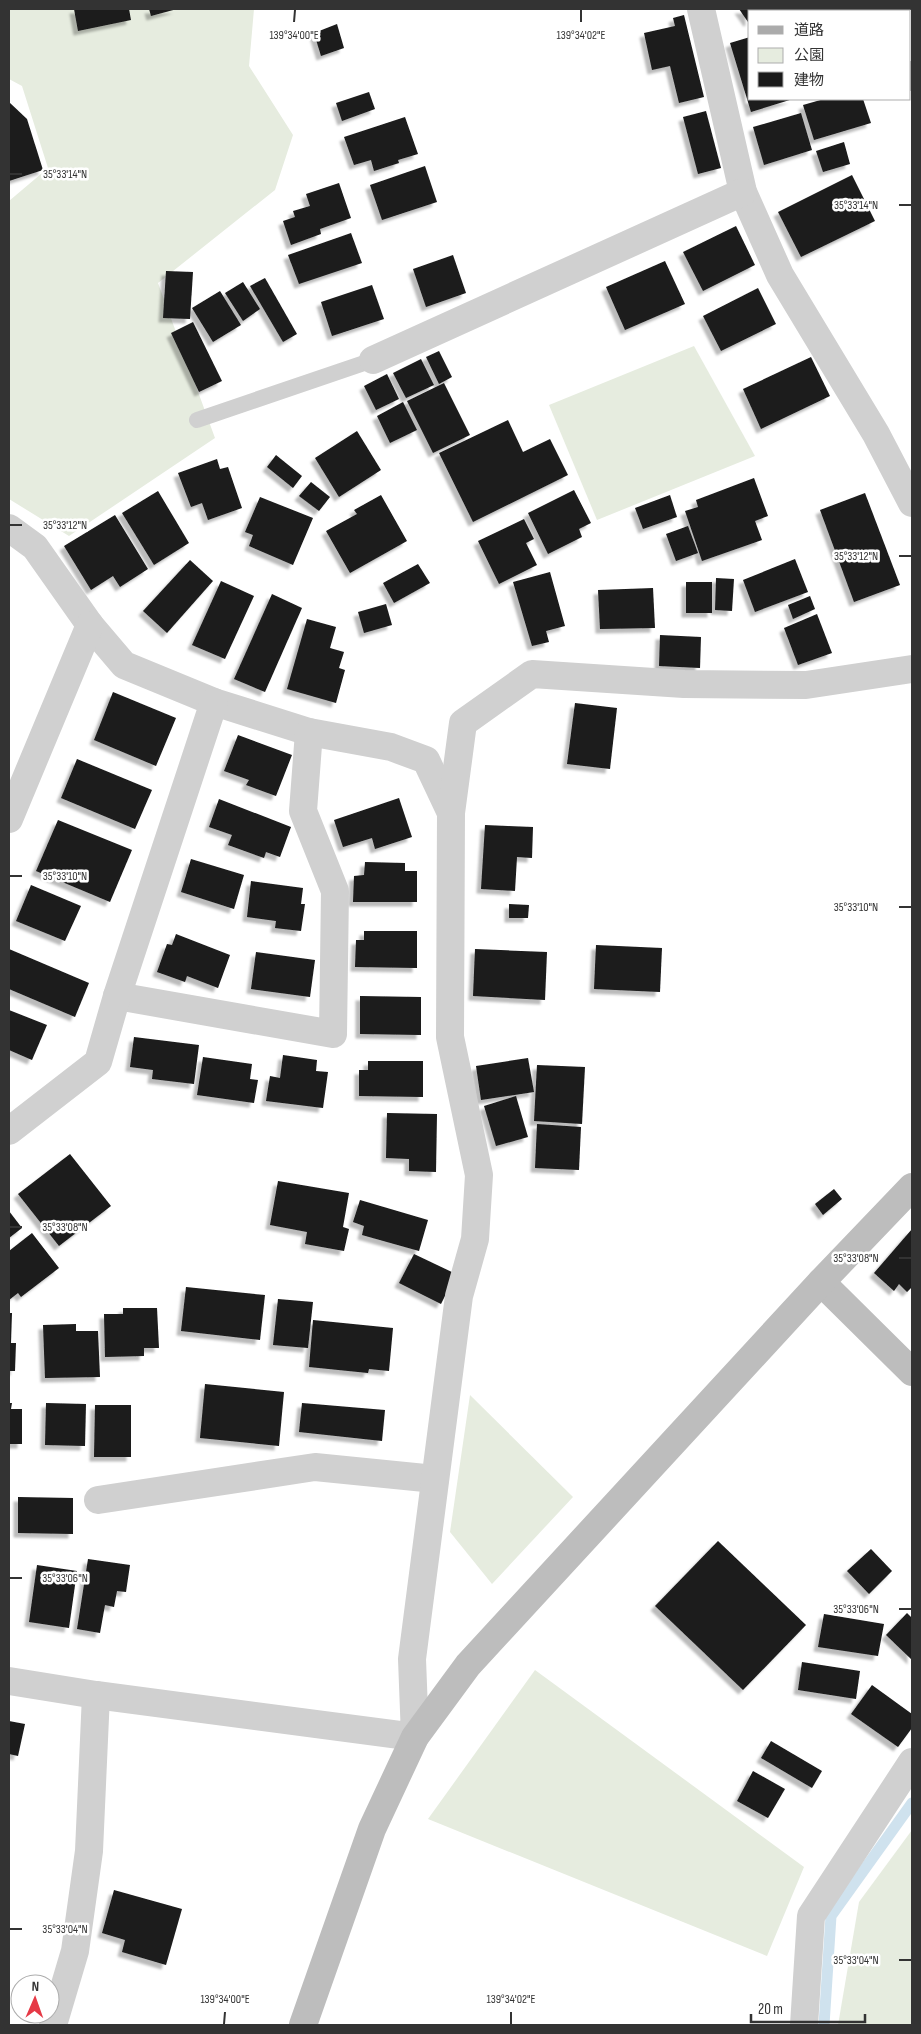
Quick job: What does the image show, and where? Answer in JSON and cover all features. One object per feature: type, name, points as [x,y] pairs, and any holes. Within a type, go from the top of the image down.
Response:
[{"type":"street","points":[[701,9],[743,192],[780,275],[876,434],[912,502]]},
{"type":"street","points":[[373,360],[743,192]]},
{"type":"street","points":[[9,528],[35,547],[90,625],[124,665],[214,702],[309,732],[391,747],[426,760],[451,813]]},
{"type":"street","points":[[9,819],[90,625]]},
{"type":"street","points":[[415,1737],[412,1659],[459,1296],[475,1239],[479,1175],[450,1038],[451,813],[463,723],[532,674],[684,684],[806,685],[912,669]]},
{"type":"street","points":[[9,1131],[98,1062],[117,996],[214,702]]},
{"type":"street","points":[[117,996],[333,1034],[335,891],[303,811],[309,732]]},
{"type":"street","points":[[303,2025],[372,1829],[415,1737],[468,1666],[821,1282],[912,1187]]},
{"type":"street","points":[[821,1282],[912,1372]]},
{"type":"street","points":[[98,1500],[314,1467],[436,1479]]},
{"type":"street","points":[[9,1681],[96,1696],[415,1737]]},
{"type":"street","points":[[53,2025],[75,1951],[90,1851],[96,1696]]},
{"type":"street","points":[[804,2025],[811,1916],[912,1762]]},
{"type":"lane","points":[[197,420],[373,360]]},
{"type":"green space","points":[[9,9],[254,9],[249,66],[293,135],[275,190],[158,283],[215,438],[69,536],[9,499],[9,201],[48,168],[22,86],[9,79]]},
{"type":"green space","points":[[694,346],[755,456],[597,520],[549,405]]},
{"type":"green space","points":[[470,1395],[573,1497],[492,1584],[450,1532]]},
{"type":"green space","points":[[535,1670],[804,1867],[767,1956],[428,1819]]},
{"type":"green space","points":[[912,1830],[912,2025],[838,2025],[859,1902]]},
{"type":"building","points":[[74,9],[129,9],[131,20],[78,31]]},
{"type":"building","points":[[149,9],[177,9],[151,16]]},
{"type":"building","points":[[739,9],[769,9],[748,10],[748,22]]},
{"type":"building","points":[[684,15],[704,97],[679,103],[670,66],[652,70],[644,33],[675,26],[673,18]]},
{"type":"building","points":[[337,24],[344,48],[321,56],[314,33]]},
{"type":"building","points":[[748,38],[748,100],[790,100],[751,112],[730,43]]},
{"type":"building","points":[[369,92],[375,109],[342,121],[336,103]]},
{"type":"building","points":[[820,100],[863,100],[871,123],[814,140],[803,105]]},
{"type":"building","points":[[9,102],[27,119],[43,170],[9,181]]},
{"type":"building","points":[[706,111],[721,168],[698,174],[683,117]]},
{"type":"building","points":[[801,113],[812,150],[764,165],[753,127]]},
{"type":"building","points":[[405,117],[418,154],[398,160],[399,163],[374,171],[371,160],[354,165],[344,137]]},
{"type":"building","points":[[844,142],[850,164],[823,172],[816,151]]},
{"type":"building","points":[[425,166],[437,202],[382,220],[370,185]]},
{"type":"building","points":[[852,175],[875,221],[801,257],[778,212]]},
{"type":"building","points":[[339,183],[351,218],[320,229],[321,234],[291,245],[283,221],[295,217],[293,211],[310,206],[306,194]]},
{"type":"building","points":[[736,226],[755,265],[703,291],[683,252]]},
{"type":"building","points":[[351,233],[362,263],[299,284],[288,255]]},
{"type":"building","points":[[453,255],[466,293],[426,307],[413,269]]},
{"type":"building","points":[[665,261],[685,304],[625,330],[606,287]]},
{"type":"building","points":[[166,271],[193,272],[190,319],[163,318]]},
{"type":"building","points":[[265,278],[297,334],[283,342],[250,286]]},
{"type":"building","points":[[243,282],[260,309],[243,321],[225,293]]},
{"type":"building","points":[[372,285],[384,319],[332,336],[321,302]]},
{"type":"building","points":[[758,288],[776,324],[721,351],[703,316]]},
{"type":"building","points":[[220,291],[241,325],[213,342],[192,308]]},
{"type":"building","points":[[193,322],[222,381],[199,392],[171,333]]},
{"type":"building","points":[[439,351],[452,377],[439,384],[426,357]]},
{"type":"building","points":[[811,357],[830,396],[761,429],[743,389]]},
{"type":"building","points":[[421,359],[434,385],[406,398],[393,373]]},
{"type":"building","points":[[387,374],[399,399],[376,410],[364,386]]},
{"type":"building","points":[[444,383],[470,435],[433,453],[407,401]]},
{"type":"building","points":[[403,402],[417,430],[390,443],[377,416]]},
{"type":"building","points":[[508,420],[523,452],[550,439],[568,475],[473,522],[439,453]]},
{"type":"building","points":[[357,431],[381,470],[339,497],[315,458]]},
{"type":"building","points":[[276,455],[302,476],[293,488],[267,467]]},
{"type":"building","points":[[217,459],[220,469],[228,467],[242,508],[208,520],[202,503],[191,507],[178,473]]},
{"type":"building","points":[[754,478],[768,516],[755,521],[762,540],[702,561],[685,511],[698,507],[696,500]]},
{"type":"building","points":[[311,482],[330,497],[319,511],[299,496]]},
{"type":"building","points":[[574,490],[591,523],[579,529],[582,537],[548,554],[528,513]]},
{"type":"building","points":[[158,491],[189,543],[154,565],[122,513]]},
{"type":"building","points":[[865,493],[900,585],[854,602],[820,510]]},
{"type":"building","points":[[381,495],[407,541],[350,573],[326,531],[357,514],[354,510]]},
{"type":"building","points":[[670,495],[677,517],[643,529],[635,508]]},
{"type":"building","points":[[260,497],[313,518],[293,565],[249,546],[253,535],[245,532]]},
{"type":"building","points":[[115,515],[148,569],[120,587],[113,576],[91,590],[64,546]]},
{"type":"building","points":[[524,519],[534,539],[526,543],[537,565],[499,584],[478,541]]},
{"type":"building","points":[[688,526],[698,553],[676,561],[666,534]]},
{"type":"building","points":[[795,559],[808,592],[755,612],[743,580]]},
{"type":"building","points":[[190,560],[213,581],[167,633],[143,611]]},
{"type":"building","points":[[418,564],[430,583],[394,603],[383,583]]},
{"type":"building","points":[[550,572],[565,626],[546,631],[549,642],[532,646],[513,582]]},
{"type":"building","points":[[716,578],[734,579],[732,611],[715,610]]},
{"type":"building","points":[[221,581],[254,596],[225,659],[192,645]]},
{"type":"building","points":[[686,582],[712,582],[712,613],[686,613]]},
{"type":"building","points":[[653,588],[655,628],[600,629],[598,590]]},
{"type":"building","points":[[272,594],[302,608],[265,692],[234,679]]},
{"type":"building","points":[[810,596],[815,609],[793,619],[788,605]]},
{"type":"building","points":[[386,604],[392,625],[364,633],[358,612]]},
{"type":"building","points":[[817,614],[832,653],[798,665],[784,628]]},
{"type":"building","points":[[307,619],[336,627],[330,648],[344,652],[339,668],[345,670],[336,703],[287,689]]},
{"type":"building","points":[[660,635],[701,637],[700,668],[659,666]]},
{"type":"building","points":[[113,692],[176,718],[156,766],[94,740]]},
{"type":"building","points":[[575,703],[617,708],[610,769],[567,764]]},
{"type":"building","points":[[238,735],[292,755],[276,796],[246,785],[249,780],[224,771]]},
{"type":"building","points":[[77,759],[152,790],[135,829],[61,798]]},
{"type":"building","points":[[399,798],[412,837],[375,849],[372,838],[343,847],[334,820]]},
{"type":"building","points":[[219,799],[291,827],[280,857],[266,852],[264,858],[228,845],[232,835],[209,827]]},
{"type":"building","points":[[58,820],[132,850],[110,902],[36,871]]},
{"type":"building","points":[[485,825],[533,827],[532,858],[517,857],[515,891],[481,889]]},
{"type":"building","points":[[191,859],[244,875],[234,909],[181,892]]},
{"type":"building","points":[[365,862],[405,863],[405,871],[417,871],[417,902],[353,902],[354,876],[364,875]]},
{"type":"building","points":[[251,881],[303,888],[301,904],[305,904],[301,931],[275,928],[276,921],[247,917]]},
{"type":"building","points":[[31,885],[81,906],[65,941],[16,921]]},
{"type":"building","points":[[509,904],[529,905],[528,918],[509,918]]},
{"type":"building","points":[[364,931],[417,931],[417,968],[355,967],[356,940],[364,940]]},
{"type":"building","points":[[176,934],[230,955],[218,988],[187,976],[185,982],[157,972],[167,944],[172,945]]},
{"type":"building","points":[[596,945],[662,948],[660,992],[594,989]]},
{"type":"building","points":[[9,949],[89,983],[75,1017],[9,989]]},
{"type":"building","points":[[475,949],[547,952],[545,1000],[473,996]]},
{"type":"building","points":[[256,952],[315,960],[310,997],[251,989]]},
{"type":"building","points":[[360,996],[421,997],[421,1035],[360,1034]]},
{"type":"building","points":[[9,1010],[47,1025],[32,1060],[9,1050]]},
{"type":"building","points":[[134,1037],[199,1045],[194,1084],[152,1079],[153,1070],[130,1067]]},
{"type":"building","points":[[283,1055],[317,1060],[316,1071],[328,1072],[323,1108],[266,1101],[270,1076],[280,1078]]},
{"type":"building","points":[[203,1057],[252,1064],[250,1079],[258,1080],[254,1103],[197,1095]]},
{"type":"building","points":[[528,1058],[534,1092],[481,1100],[476,1066]]},
{"type":"building","points":[[368,1061],[423,1061],[423,1097],[359,1096],[359,1070],[368,1070]]},
{"type":"building","points":[[537,1065],[585,1067],[582,1124],[534,1121]]},
{"type":"building","points":[[516,1096],[528,1137],[496,1146],[484,1106]]},
{"type":"building","points":[[387,1113],[437,1114],[436,1172],[409,1171],[409,1159],[386,1158]]},
{"type":"building","points":[[537,1124],[581,1127],[579,1170],[535,1168]]},
{"type":"building","points":[[70,1154],[111,1206],[59,1246],[18,1194]]},
{"type":"building","points":[[278,1181],[349,1193],[343,1227],[349,1229],[344,1251],[305,1244],[307,1232],[270,1225]]},
{"type":"building","points":[[834,1189],[842,1199],[823,1215],[815,1204]]},
{"type":"building","points":[[360,1200],[428,1220],[419,1251],[362,1235],[364,1226],[353,1222]]},
{"type":"building","points":[[9,1211],[22,1228],[9,1238]]},
{"type":"building","points":[[912,1229],[912,1287],[907,1292],[899,1284],[894,1291],[874,1273]]},
{"type":"building","points":[[32,1233],[59,1268],[21,1297],[18,1293],[9,1300],[9,1251]]},
{"type":"building","points":[[414,1254],[456,1274],[441,1304],[399,1283]]},
{"type":"building","points":[[186,1287],[265,1295],[260,1340],[181,1331]]},
{"type":"building","points":[[278,1299],[313,1302],[308,1348],[273,1345]]},
{"type":"building","points":[[123,1308],[157,1308],[159,1348],[144,1348],[144,1356],[105,1357],[104,1314],[123,1314]]},
{"type":"building","points":[[9,1313],[12,1313],[11,1343],[16,1343],[15,1371],[9,1371]]},
{"type":"building","points":[[313,1320],[393,1328],[389,1371],[369,1369],[368,1373],[309,1367]]},
{"type":"building","points":[[76,1324],[76,1331],[98,1331],[100,1377],[45,1378],[43,1325]]},
{"type":"building","points":[[205,1384],[284,1392],[279,1446],[200,1438]]},
{"type":"building","points":[[9,1403],[12,1403],[11,1409],[22,1409],[22,1444],[9,1444]]},
{"type":"building","points":[[46,1403],[86,1404],[85,1446],[45,1445]]},
{"type":"building","points":[[302,1403],[385,1410],[382,1441],[299,1432]]},
{"type":"building","points":[[95,1405],[131,1405],[131,1457],[94,1457]]},
{"type":"building","points":[[18,1497],[73,1498],[73,1534],[18,1533]]},
{"type":"building","points":[[718,1541],[806,1625],[743,1690],[655,1606]]},
{"type":"building","points":[[871,1549],[892,1571],[869,1594],[847,1571]]},
{"type":"building","points":[[88,1559],[130,1565],[126,1592],[117,1591],[114,1607],[105,1605],[100,1633],[77,1629]]},
{"type":"building","points":[[37,1565],[77,1571],[69,1628],[29,1622]]},
{"type":"building","points":[[907,1613],[912,1618],[912,1660],[886,1635]]},
{"type":"building","points":[[824,1614],[884,1624],[878,1656],[818,1647]]},
{"type":"building","points":[[802,1662],[860,1671],[856,1699],[798,1690]]},
{"type":"building","points":[[872,1685],[912,1714],[912,1728],[898,1747],[851,1714]]},
{"type":"building","points":[[9,1721],[25,1724],[18,1756],[9,1754]]},
{"type":"building","points":[[771,1741],[822,1771],[812,1788],[761,1758]]},
{"type":"building","points":[[753,1771],[785,1789],[768,1818],[737,1801]]},
{"type":"building","points":[[114,1890],[182,1909],[166,1965],[122,1952],[125,1940],[102,1933]]},
{"type":"waterway","points":[[824,2025],[831,1916],[912,1803]]}]
